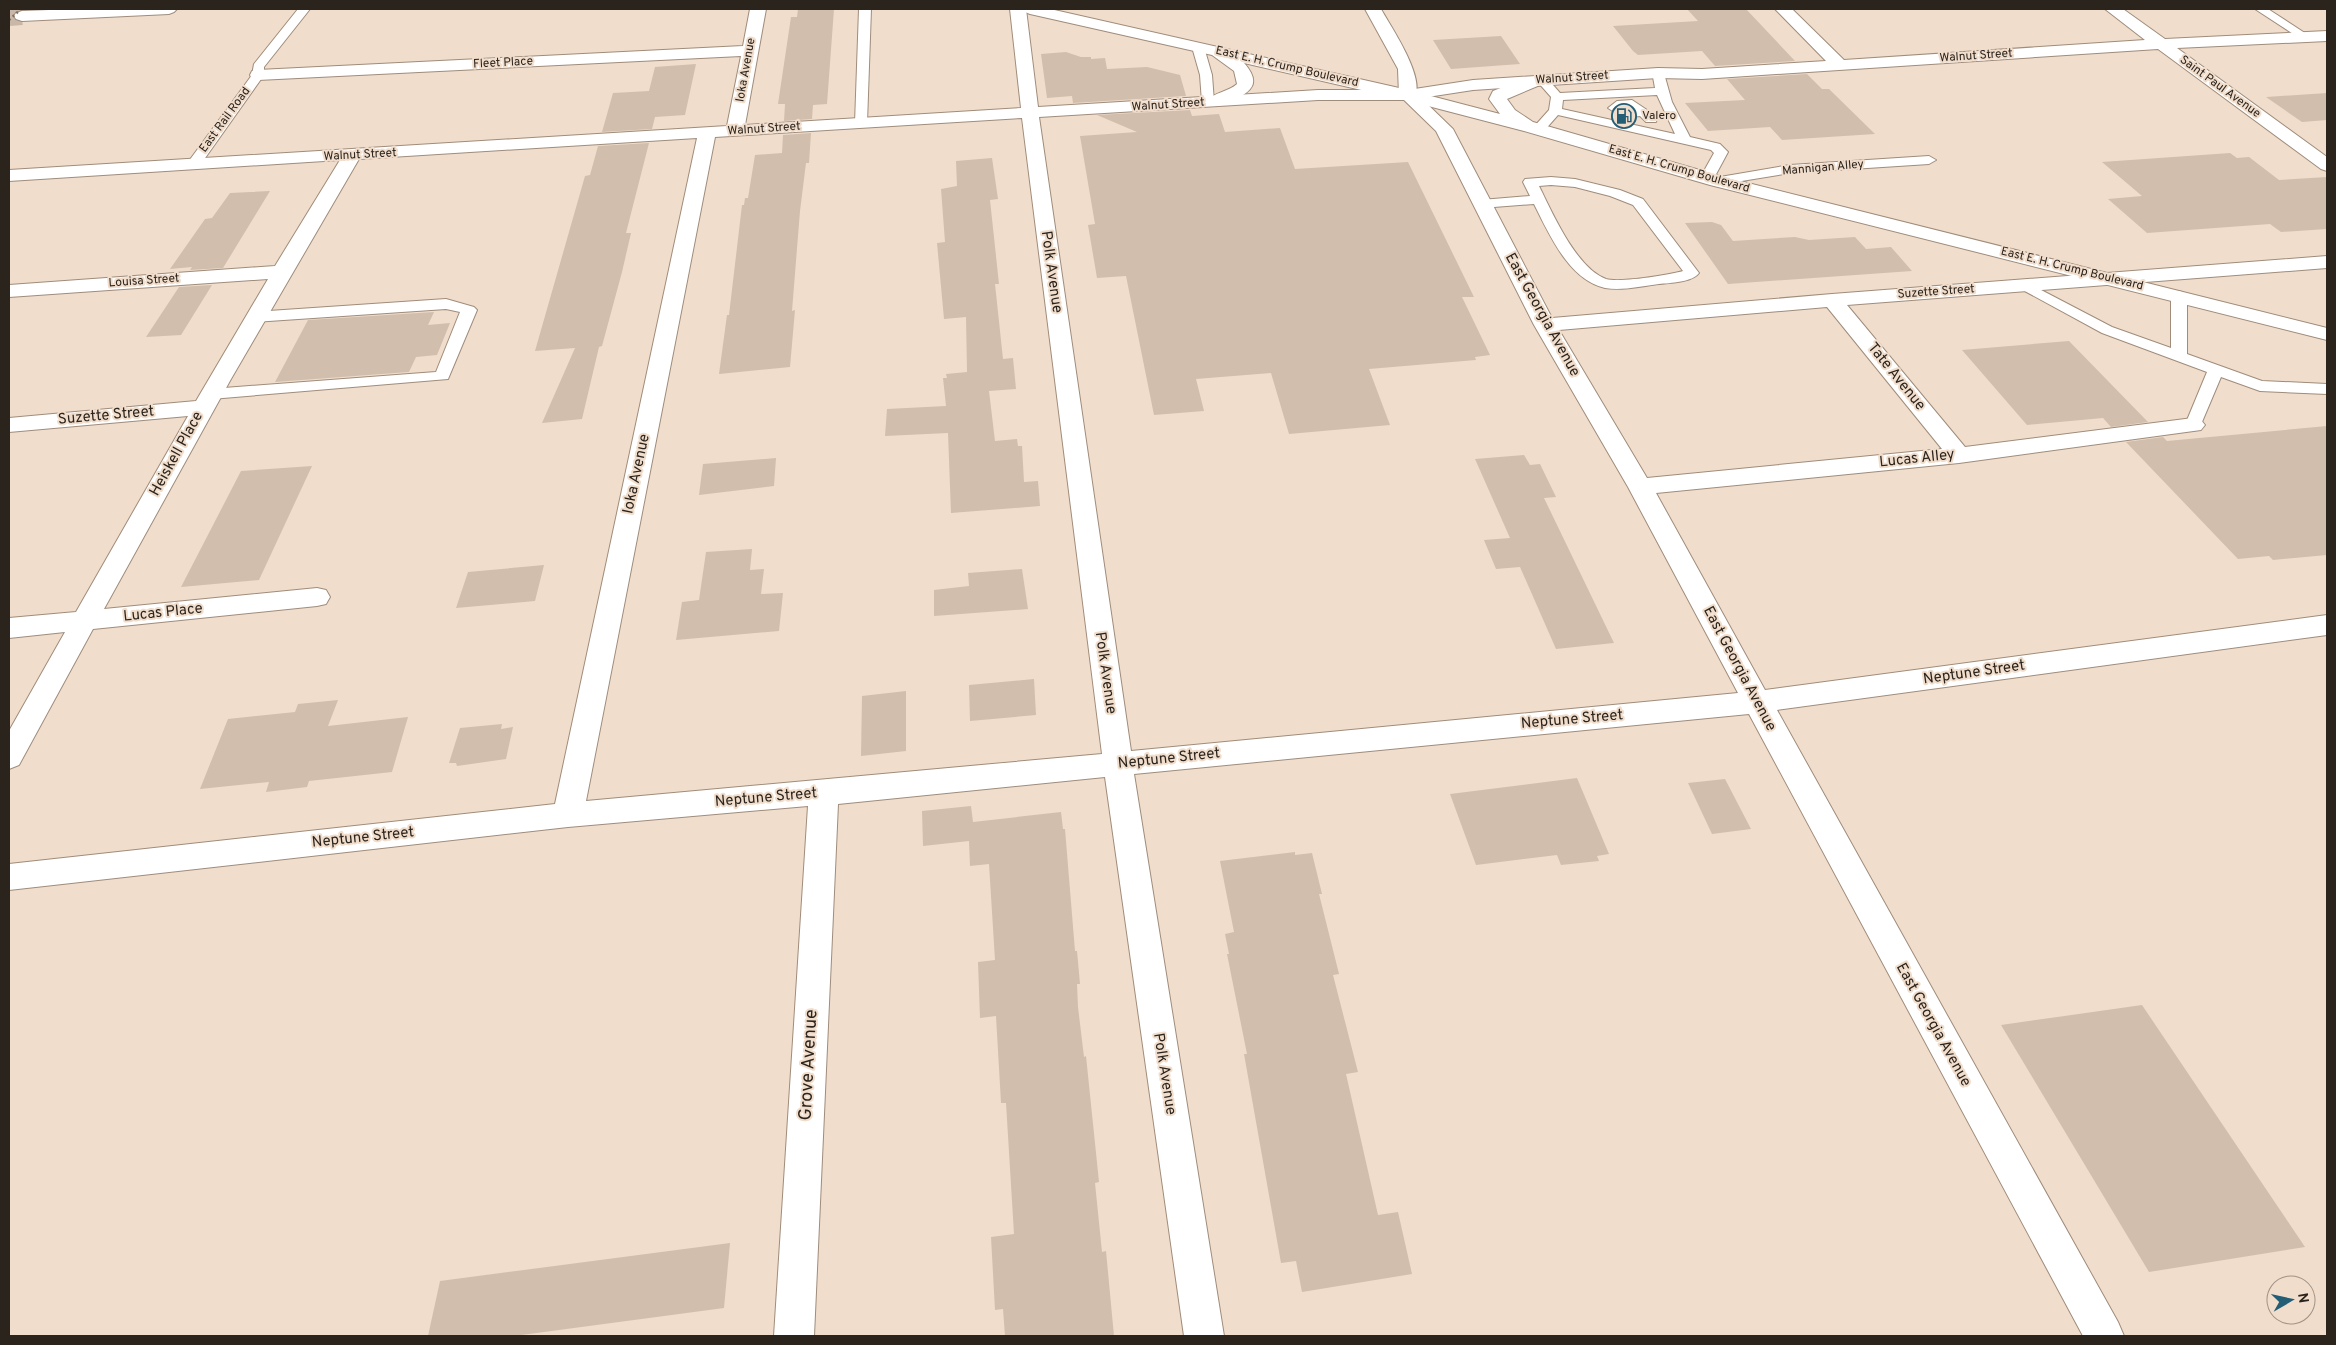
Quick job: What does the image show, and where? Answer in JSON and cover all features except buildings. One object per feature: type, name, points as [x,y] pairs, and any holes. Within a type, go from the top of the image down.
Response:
[{"type":"street","points":[[22,16],[169,9]]},
{"type":"street","name":"Ioka Avenue","points":[[735,131],[748,51],[758,9]]},
{"type":"street","name":"Polk Avenue","points":[[1018,9],[1030,114],[1118,764],[1204,1336]]},
{"type":"street","name":"East E. H. Crump Boulevard","points":[[1030,9],[1408,95],[1534,128],[1712,179],[2327,334]]},
{"type":"street","points":[[1373,9],[1406,70],[1408,95]]},
{"type":"street","points":[[1783,9],[1840,65]]},
{"type":"street","name":"Saint Paul Avenue","points":[[2113,9],[2327,165]]},
{"type":"street","name":"Walnut Street","points":[[9,175],[1030,114],[1318,94],[1408,95],[1473,85],[1538,80],[1658,73],[1702,74],[2162,44],[2327,36]]},
{"type":"street","name":"Fleet Place","points":[[258,75],[748,51]]},
{"type":"street","points":[[1212,102],[1238,92],[1246,84],[1246,76],[1236,62],[1216,51]]},
{"type":"street","points":[[1534,128],[1514,118],[1500,105],[1498,99],[1499,95],[1505,91],[1538,80]]},
{"type":"street","name":"East Georgia Avenue","points":[[1408,95],[1444,129],[1481,204],[1546,324],[1640,487],[2104,1336]]},
{"type":"street","name":"Ioka Avenue","points":[[568,815],[707,133]]},
{"type":"street","name":"Heiskell Place","points":[[9,757],[254,317],[352,155]]},
{"type":"street","name":"Suzette Street","points":[[1546,324],[2327,262]]},
{"type":"street","name":"Louisa Street","points":[[9,290],[280,272]]},
{"type":"street","name":"Tate Avenue","points":[[1832,300],[1959,455]]},
{"type":"street","name":"Suzette Street","points":[[9,424],[207,401]]},
{"type":"street","name":"Lucas Alley","points":[[1640,487],[1959,455],[2193,425]]},
{"type":"street","name":"Lucas Place","points":[[9,628],[317,597]]},
{"type":"street","name":"Neptune Street","points":[[9,877],[568,815],[824,793],[1757,702],[2327,625]]},
{"type":"street","name":"Grove Avenue","points":[[794,1336],[824,793]]},
{"type":"lane","name":"East Rail Road","points":[[193,165],[258,75],[258,67],[304,9]]},
{"type":"lane","points":[[860,123],[865,9]]},
{"type":"lane","points":[[2261,9],[2304,37]]},
{"type":"lane","points":[[1198,47],[1212,102]]},
{"type":"lane","points":[[1658,73],[1660,91],[1667,110],[1685,140]]},
{"type":"lane","points":[[1538,80],[1557,97],[1630,112],[1647,126],[1685,140],[1715,147],[1722,152],[1712,179]]},
{"type":"lane","points":[[1591,112],[1608,116],[1630,112],[1660,91]]},
{"type":"lane","points":[[1555,111],[1557,97]]},
{"type":"lane","points":[[1534,128],[1555,111],[1630,112],[1647,126]]},
{"type":"lane","points":[[1608,116],[1630,112]]},
{"type":"lane","name":"Mannigan Alley","points":[[1712,179],[1790,169],[1929,160]]},
{"type":"lane","points":[[1530,182],[1574,183],[1615,193],[1638,202],[1692,272],[1674,279],[1612,284],[1599,281],[1577,263],[1558,235],[1539,200],[1530,182]]},
{"type":"lane","points":[[1481,204],[1539,200]]},
{"type":"lane","points":[[2026,286],[2107,330],[2260,386],[2327,389]]},
{"type":"lane","points":[[2179,296],[2179,356]]},
{"type":"lane","points":[[207,401],[442,376],[469,310],[446,304],[254,317]]},
{"type":"lane","points":[[2193,425],[2216,370]]},
{"type":"tunnel","points":[[9,17],[22,16]]},
{"type":"railway","points":[[9,20],[21,9]]},
{"type":"place","name":"Valero","points":[[1624,116]]}]
